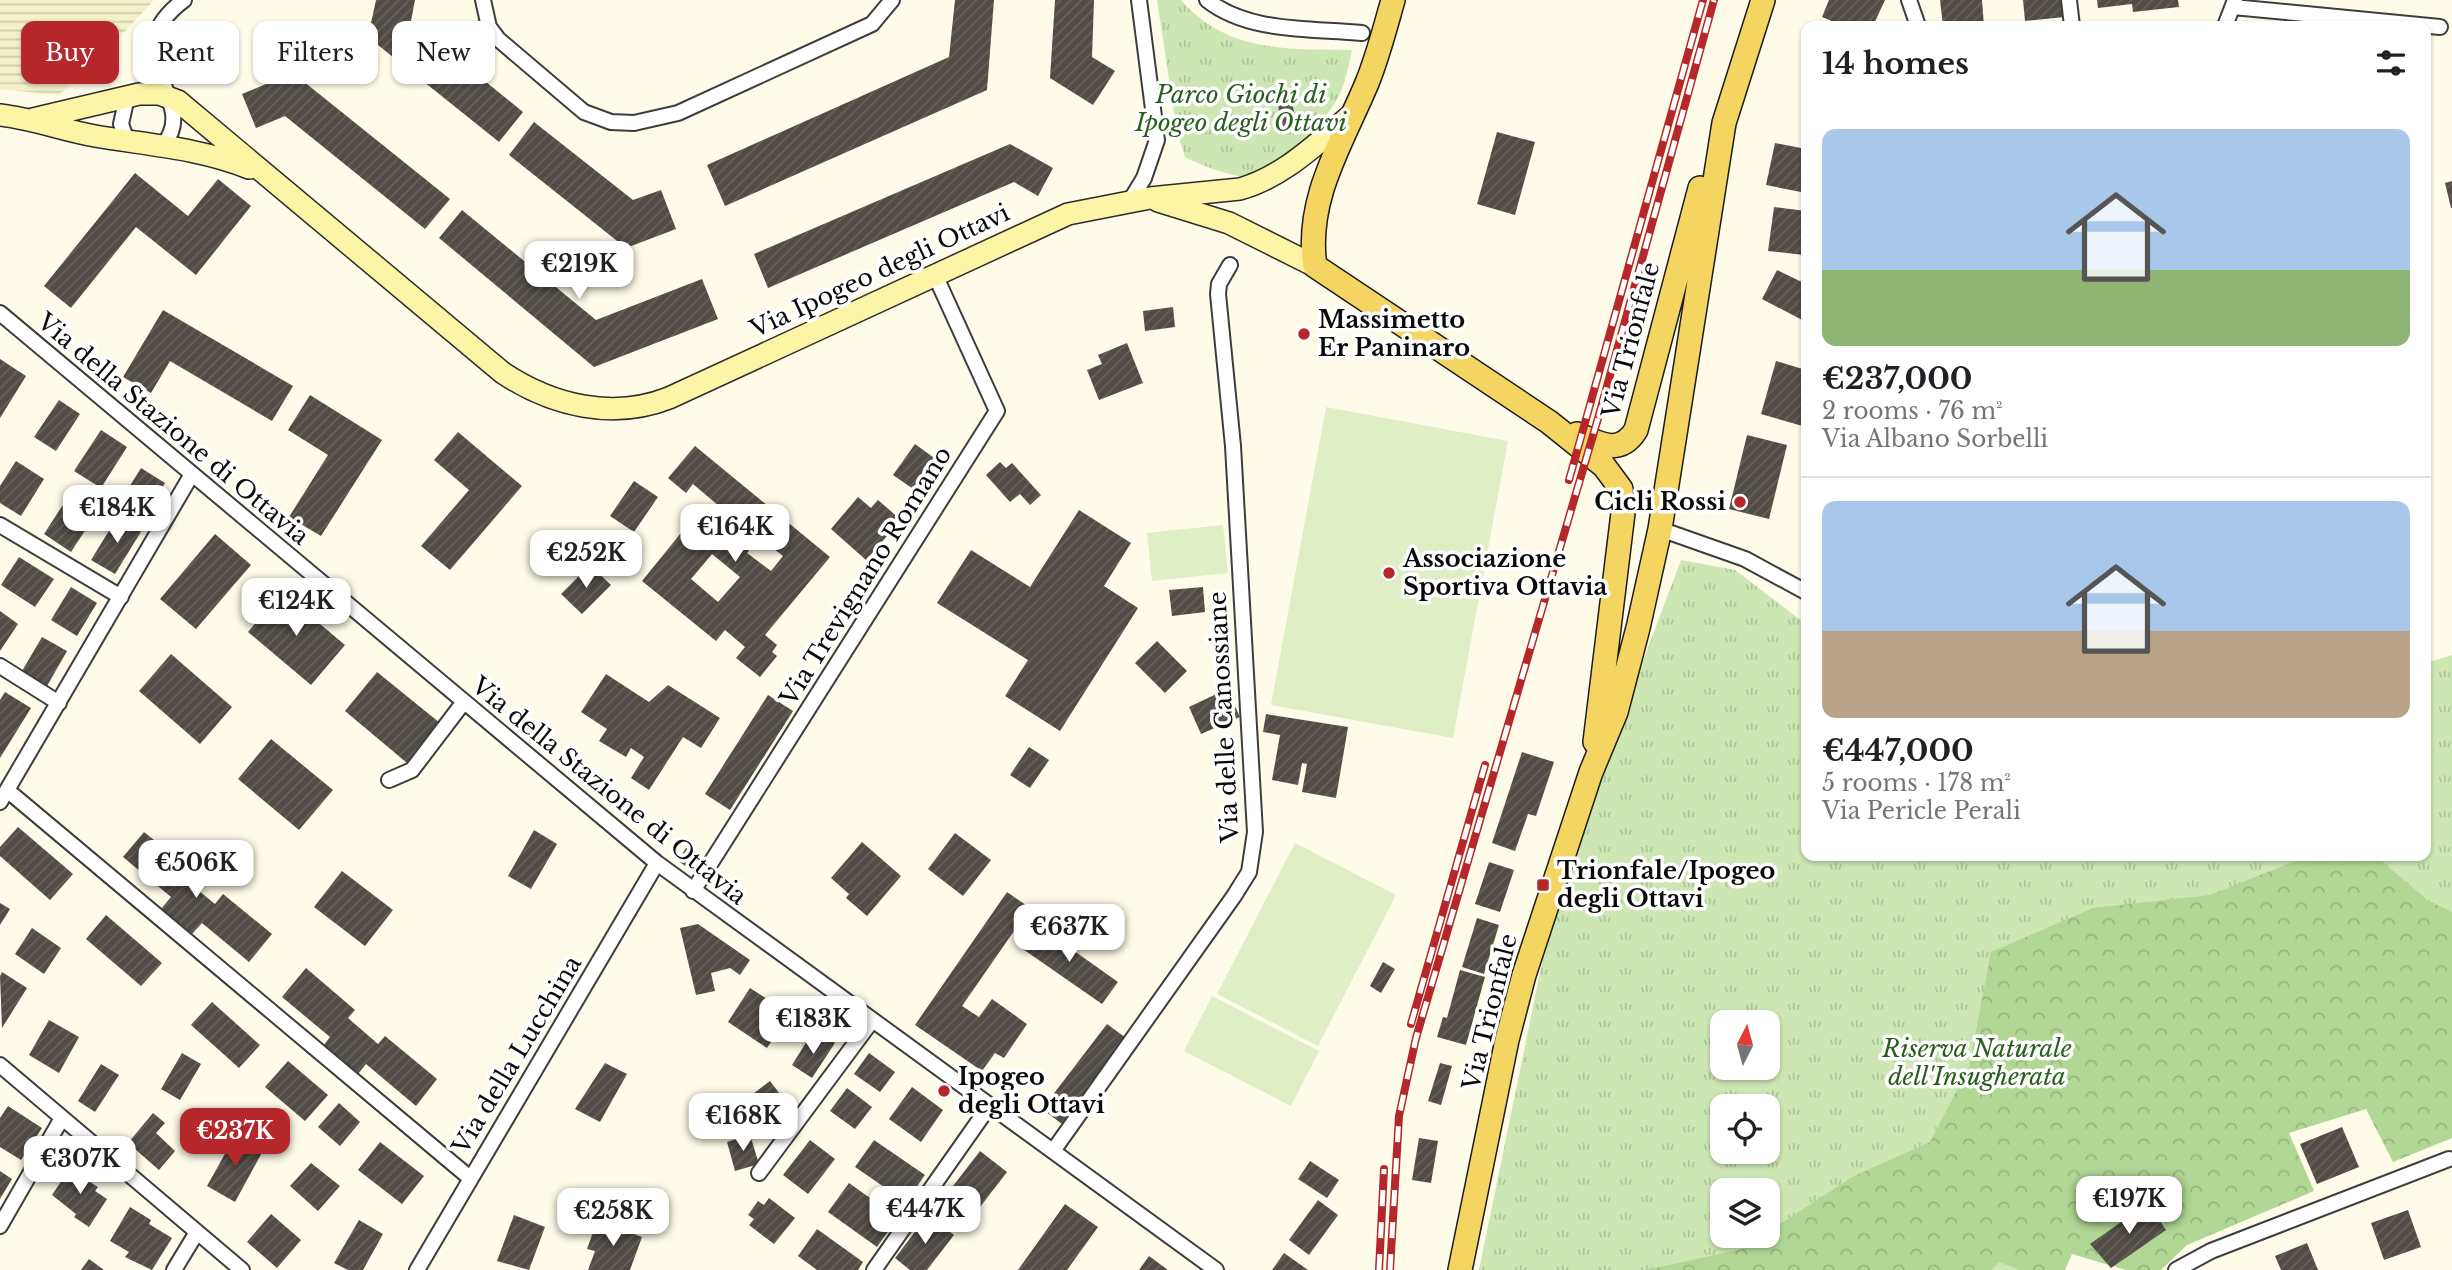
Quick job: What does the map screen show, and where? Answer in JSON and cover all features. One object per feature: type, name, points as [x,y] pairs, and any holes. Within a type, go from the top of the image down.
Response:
[{"type":"main road","points":[[1315,267],[1312,228],[1320,192],[1350,116],[1368,81],[1393,0]]},
{"type":"main road","name":"Via Trionfale","points":[[1549,422],[1610,447],[1624,445],[1636,430],[1704,175],[1724,123],[1763,0]]},
{"type":"main road","name":"Via Trionfale","points":[[1460,1270],[1513,1017],[1537,933],[1591,772],[1616,712],[1660,529],[1724,123]]},
{"type":"main road","name":"Via Ipogeo degli Ottavi","points":[[1315,267],[1549,422]]},
{"type":"main road","name":"Via Trionfale","points":[[1549,422],[1604,466],[1616,478],[1622,493],[1612,621],[1591,772]]},
{"type":"street","points":[[163,145],[173,125],[170,98],[156,67],[154,43],[163,19],[184,0]]},
{"type":"street","points":[[483,0],[489,27],[498,39],[584,111],[620,123],[647,122],[678,113],[872,24],[892,0]]},
{"type":"street","points":[[1139,0],[1157,140],[1143,178],[1140,200],[1240,189],[1259,183],[1291,164],[1350,116]]},
{"type":"street","points":[[1207,0],[1233,17],[1252,22],[1362,33]]},
{"type":"street","points":[[1909,0],[1916,21]]},
{"type":"street","points":[[2069,0],[2071,21]]},
{"type":"street","points":[[2227,21],[2234,4],[2386,21]]},
{"type":"street","points":[[2431,26],[2440,27]]},
{"type":"street","name":"Via Ipogeo degli Ottavi","points":[[33,119],[127,97],[153,94],[170,98],[198,115],[258,171],[503,373],[535,391],[579,406],[617,409],[655,403],[1068,214],[1140,200],[1229,223],[1315,267]]},
{"type":"street","points":[[127,97],[121,118],[127,141]]},
{"type":"street","name":"Via Ipogeo degli Ottavi","points":[[0,115],[33,119],[82,133],[208,153],[258,171]]},
{"type":"street","name":"Via delle Canossiane","points":[[1053,1151],[1234,896],[1253,859],[1255,832],[1233,446],[1218,300],[1219,284],[1230,265]]},
{"type":"street","name":"Via Trevignano Romano","points":[[693,891],[997,411],[935,275]]},
{"type":"street","name":"Via della Stazione di Ottavia","points":[[0,313],[657,863],[871,1022],[1216,1270]]},
{"type":"street","points":[[192,474],[4,796],[470,1178]]},
{"type":"street","points":[[0,525],[121,597]]},
{"type":"street","points":[[1660,529],[1745,559],[1801,589]]},
{"type":"street","points":[[0,666],[59,703]]},
{"type":"street","points":[[389,780],[412,770],[463,703]]},
{"type":"street","name":"Via della Lucchina","points":[[417,1270],[657,863]]},
{"type":"street","points":[[759,1173],[871,1022]]},
{"type":"street","points":[[0,1065],[242,1270]]},
{"type":"street","points":[[874,1270],[990,1105]]},
{"type":"street","points":[[0,1227],[62,1118]]},
{"type":"street","points":[[2176,1270],[2211,1251],[2449,1159]]},
{"type":"street","points":[[174,1270],[197,1232]]},
{"type":"shaded area","points":[[0,0],[154,0],[119,38],[119,21],[21,21],[21,84],[71,84],[58,95],[0,89]]},
{"type":"green space","name":"Parco Giochi di Ipogeo degli Ottavi","points":[[1157,0],[1181,0],[1218,30],[1238,39],[1282,48],[1352,50],[1344,83],[1336,101],[1296,148],[1270,168],[1257,174],[1246,177],[1233,175],[1185,157],[1177,132]]},
{"type":"green space","name":"Associazione Sportiva Ottavia","points":[[1326,407],[1508,441],[1453,738],[1271,705]]},
{"type":"green space","points":[[1223,525],[1228,573],[1152,581],[1147,533]]},
{"type":"green space","name":"Riserva Naturale dell'Insugherata","points":[[1681,560],[1735,570],[1801,620],[1801,861],[2431,861],[2431,661],[2452,655],[2452,1107],[2325,1083],[2044,1270],[1479,1270],[1545,948],[1632,690]]},
{"type":"green space","points":[[1295,843],[1396,895],[1318,1046],[1217,994]]},
{"type":"green space","points":[[2295,861],[2382,861],[2427,900],[2452,912],[2452,1138],[2393,1162],[2366,1109],[2289,1133],[2314,1191],[2187,1245],[2161,1270],[2126,1270],[2072,1254],[2065,1270],[2020,1270],[1999,1262],[1991,1270],[1646,1270],[1744,1248],[1780,1248],[1780,1224],[1852,1177],[1930,1142],[1969,1067],[1991,952],[2093,908],[2210,895]]},
{"type":"green space","points":[[1212,996],[1319,1051],[1291,1106],[1184,1051]]},
{"type":"building","points":[[376,0],[415,0],[411,21],[392,21],[392,56],[378,45],[378,21],[371,21]]},
{"type":"building","points":[[955,0],[994,0],[987,90],[725,206],[707,165],[949,57]]},
{"type":"building","points":[[1055,0],[1094,0],[1092,57],[1115,71],[1093,105],[1050,78]]},
{"type":"building","points":[[1829,0],[1885,0],[1875,21],[1832,21],[1822,17]]},
{"type":"building","points":[[1940,0],[1982,0],[1984,21],[1942,21]]},
{"type":"building","points":[[2023,0],[2063,0],[2065,17],[2025,21]]},
{"type":"building","points":[[2097,0],[2178,0],[2179,7],[2133,12],[2132,4],[2098,8]]},
{"type":"building","points":[[266,84],[307,84],[450,199],[425,229],[285,116],[256,128],[242,94]]},
{"type":"building","points":[[427,84],[489,84],[523,112],[499,142]]},
{"type":"building","points":[[1291,99],[1297,124],[1283,127],[1277,102]]},
{"type":"building","points":[[534,122],[633,200],[661,190],[676,229],[626,248],[509,155]]},
{"type":"building","points":[[1497,132],[1535,142],[1515,215],[1477,204]]},
{"type":"building","points":[[1775,143],[1801,148],[1801,192],[1766,185]]},
{"type":"building","points":[[1010,144],[1053,168],[1038,196],[1014,182],[768,288],[754,254]]},
{"type":"building","points":[[135,173],[188,216],[218,179],[251,206],[196,275],[136,227],[71,308],[44,286]]},
{"type":"building","points":[[2452,181],[2452,208],[2451,208],[2445,183]]},
{"type":"building","points":[[1774,207],[1801,210],[1801,255],[1768,251]]},
{"type":"building","points":[[462,210],[596,320],[702,279],[718,319],[594,367],[439,238]]},
{"type":"building","points":[[1777,270],[1801,282],[1801,319],[1762,299]]},
{"type":"building","points":[[1173,307],[1175,327],[1145,331],[1143,311]]},
{"type":"building","points":[[163,310],[293,386],[272,421],[170,361],[151,393],[123,377]]},
{"type":"building","points":[[1127,343],[1143,383],[1099,400],[1087,370],[1102,364],[1098,355]]},
{"type":"building","points":[[0,359],[26,376],[0,418]]},
{"type":"building","points":[[1776,361],[1801,368],[1801,426],[1761,414]]},
{"type":"building","points":[[310,395],[382,440],[321,536],[289,517],[328,455],[288,430]]},
{"type":"building","points":[[59,400],[80,414],[56,451],[34,437]]},
{"type":"building","points":[[101,430],[127,447],[101,488],[74,471]]},
{"type":"building","points":[[458,432],[522,486],[450,570],[421,546],[469,490],[434,460]]},
{"type":"building","points":[[1747,435],[1787,445],[1769,519],[1729,509]]},
{"type":"building","points":[[915,444],[941,463],[919,493],[893,475]]},
{"type":"building","points":[[695,446],[830,557],[765,635],[777,645],[772,652],[777,656],[760,677],[736,658],[745,647],[725,630],[716,641],[642,581],[685,528],[702,541],[726,512],[693,484],[686,493],[668,478]],"holes":[[[759,537],[783,556],[771,571],[747,553]],[[712,554],[740,577],[718,602],[691,579]]]},
{"type":"building","points":[[16,461],[44,479],[21,516],[0,503],[0,486]]},
{"type":"building","points":[[1000,462],[1006,468],[1012,463],[1041,495],[1030,505],[1020,494],[1010,502],[986,475]]},
{"type":"building","points":[[141,468],[165,483],[147,512],[123,497]]},
{"type":"building","points":[[634,481],[658,497],[634,532],[610,516]]},
{"type":"building","points":[[70,494],[97,512],[71,552],[44,534]]},
{"type":"building","points":[[858,497],[871,508],[878,500],[901,520],[866,560],[831,529]]},
{"type":"building","points":[[1079,510],[1131,543],[1104,586],[1138,608],[1060,731],[1005,696],[1028,660],[937,603],[971,550],[1030,587]]},
{"type":"building","points":[[118,516],[142,530],[115,574],[91,560]]},
{"type":"building","points":[[215,534],[251,565],[196,629],[160,599]]},
{"type":"building","points":[[19,557],[54,579],[35,607],[1,585]]},
{"type":"building","points":[[590,565],[611,585],[582,614],[561,594]]},
{"type":"building","points":[[71,587],[97,603],[77,636],[51,620]]},
{"type":"building","points":[[1203,587],[1205,612],[1172,616],[1169,590]]},
{"type":"building","points":[[282,592],[345,645],[311,685],[248,632]]},
{"type":"building","points":[[0,611],[18,624],[0,651]]},
{"type":"building","points":[[42,637],[67,651],[47,686],[22,671]]},
{"type":"building","points":[[1157,641],[1187,671],[1165,693],[1135,663]]},
{"type":"building","points":[[171,654],[232,707],[200,744],[139,691]]},
{"type":"building","points":[[377,672],[440,723],[407,763],[345,711]]},
{"type":"building","points":[[606,674],[649,702],[668,685],[720,718],[701,748],[683,737],[649,790],[631,778],[644,757],[631,748],[626,757],[599,741],[607,729],[581,712]]},
{"type":"building","points":[[1227,689],[1240,717],[1201,734],[1189,707]]},
{"type":"building","points":[[5,692],[31,708],[0,758],[0,700]]},
{"type":"building","points":[[768,695],[793,711],[730,810],[705,794]]},
{"type":"building","points":[[1266,714],[1348,727],[1336,798],[1302,792],[1307,764],[1302,763],[1298,785],[1272,780],[1280,735],[1263,732]]},
{"type":"building","points":[[271,739],[333,790],[299,830],[238,779]]},
{"type":"building","points":[[1029,747],[1049,760],[1030,788],[1010,775]]},
{"type":"building","points":[[1522,752],[1554,762],[1536,816],[1528,814],[1515,851],[1492,843]]},
{"type":"building","points":[[18,827],[73,874],[50,900],[0,856],[0,847]]},
{"type":"building","points":[[534,830],[557,844],[531,889],[508,876]]},
{"type":"building","points":[[144,832],[195,873],[188,882],[215,904],[223,894],[272,934],[249,962],[202,923],[192,934],[161,909],[171,897],[123,857]]},
{"type":"building","points":[[955,833],[991,860],[963,896],[928,869]]},
{"type":"building","points":[[862,842],[901,876],[867,916],[846,898],[849,894],[831,878]]},
{"type":"building","points":[[686,848],[699,856],[690,869],[678,861]]},
{"type":"building","points":[[1489,862],[1514,870],[1500,912],[1475,904]]},
{"type":"building","points":[[342,871],[393,910],[365,946],[314,907]]},
{"type":"building","points":[[1007,892],[1030,908],[962,1006],[979,1017],[992,999],[1027,1024],[1004,1058],[995,1053],[982,1071],[915,1025]]},
{"type":"building","points":[[0,903],[10,909],[0,925]]},
{"type":"building","points":[[106,915],[162,963],[141,986],[86,939]]},
{"type":"building","points":[[1477,918],[1499,925],[1484,974],[1462,967]]},
{"type":"building","points":[[698,924],[750,960],[740,975],[730,968],[711,973],[715,991],[696,995],[680,928]]},
{"type":"building","points":[[1036,924],[1118,982],[1102,1004],[1020,947]]},
{"type":"building","points":[[32,928],[61,948],[44,974],[15,954]]},
{"type":"building","points":[[1383,962],[1395,969],[1381,993],[1370,986]]},
{"type":"building","points":[[306,968],[355,1010],[348,1018],[378,1044],[385,1036],[437,1079],[416,1106],[366,1064],[358,1074],[324,1045],[330,1037],[282,997]]},
{"type":"building","points":[[1460,970],[1485,977],[1466,1045],[1437,1037],[1443,1017],[1447,1018]]},
{"type":"building","points":[[2,972],[27,988],[2,1028],[0,976]]},
{"type":"building","points":[[750,988],[790,1014],[767,1048],[728,1022]]},
{"type":"building","points":[[212,1002],[260,1045],[239,1068],[191,1025]]},
{"type":"building","points":[[49,1020],[79,1037],[59,1073],[29,1055]]},
{"type":"building","points":[[1107,1024],[1126,1038],[1062,1124],[1042,1109]]},
{"type":"building","points":[[824,1036],[835,1043],[812,1078],[792,1065],[807,1041],[811,1044],[815,1038],[821,1041]]},
{"type":"building","points":[[182,1053],[201,1064],[180,1100],[161,1089]]},
{"type":"building","points":[[869,1053],[895,1072],[880,1092],[854,1074]]},
{"type":"building","points":[[288,1061],[328,1095],[305,1121],[265,1087]]},
{"type":"building","points":[[605,1063],[627,1074],[600,1122],[575,1109]]},
{"type":"building","points":[[1440,1063],[1452,1066],[1441,1105],[1428,1101]]},
{"type":"building","points":[[101,1064],[119,1075],[95,1112],[78,1101]]},
{"type":"building","points":[[770,1081],[793,1111],[769,1128],[746,1099]]},
{"type":"building","points":[[912,1087],[943,1110],[921,1142],[889,1119]]},
{"type":"building","points":[[847,1088],[872,1107],[855,1129],[830,1111]]},
{"type":"building","points":[[339,1103],[360,1122],[340,1146],[318,1127]]},
{"type":"building","points":[[8,1106],[42,1128],[21,1160],[0,1147],[0,1118]]},
{"type":"building","points":[[153,1113],[165,1123],[156,1133],[175,1151],[159,1170],[128,1143]]},
{"type":"building","points":[[2342,1127],[2359,1167],[2317,1184],[2300,1144]]},
{"type":"building","points":[[236,1134],[264,1149],[235,1202],[207,1186]]},
{"type":"building","points":[[750,1135],[759,1164],[735,1171],[727,1142]]},
{"type":"building","points":[[1419,1138],[1438,1141],[1431,1183],[1412,1180]]},
{"type":"building","points":[[810,1140],[835,1159],[808,1194],[783,1175]]},
{"type":"building","points":[[874,1140],[925,1175],[906,1202],[855,1167]]},
{"type":"building","points":[[380,1142],[424,1176],[402,1204],[358,1170]]},
{"type":"building","points":[[980,1151],[1007,1172],[970,1220],[943,1199]]},
{"type":"building","points":[[1310,1161],[1339,1180],[1327,1198],[1298,1179]]},
{"type":"building","points":[[311,1163],[340,1186],[318,1211],[290,1186]]},
{"type":"building","points":[[72,1165],[88,1175],[85,1179],[98,1187],[95,1191],[107,1199],[89,1227],[74,1217],[76,1214],[52,1195]]},
{"type":"building","points":[[0,1171],[12,1179],[0,1199]]},
{"type":"building","points":[[849,1183],[898,1218],[877,1247],[828,1212]]},
{"type":"building","points":[[769,1198],[795,1218],[774,1244],[749,1225],[754,1219],[748,1215],[758,1201],[764,1205]]},
{"type":"building","points":[[1318,1200],[1338,1215],[1309,1255],[1289,1240]]},
{"type":"building","points":[[2148,1203],[2166,1230],[2111,1268],[2090,1244]]},
{"type":"building","points":[[1065,1204],[1098,1227],[1067,1270],[1018,1270]]},
{"type":"building","points":[[130,1207],[151,1220],[149,1224],[172,1238],[152,1270],[125,1257],[129,1252],[110,1241]]},
{"type":"building","points":[[2408,1210],[2421,1247],[2384,1260],[2371,1223]]},
{"type":"building","points":[[271,1214],[301,1240],[277,1268],[247,1242]]},
{"type":"building","points":[[514,1215],[545,1227],[529,1270],[497,1261]]},
{"type":"building","points":[[928,1215],[954,1235],[927,1270],[910,1270],[895,1258]]},
{"type":"building","points":[[359,1220],[383,1234],[363,1270],[348,1270],[334,1263]]},
{"type":"building","points":[[597,1221],[642,1237],[630,1270],[588,1270],[595,1251],[587,1249]]},
{"type":"building","points":[[817,1229],[863,1262],[858,1270],[817,1270],[798,1256]]},
{"type":"building","points":[[2307,1243],[2318,1270],[2281,1270],[2275,1256]]},
{"type":"building","points":[[1284,1253],[1308,1270],[1272,1270]]},
{"type":"building","points":[[1149,1256],[1168,1270],[1139,1270]]},
{"type":"building","points":[[89,1259],[104,1270],[81,1270]]},
{"type":"railway","points":[[1569,480],[1703,0]]},
{"type":"railway","points":[[1390,1270],[1399,1116],[1416,1038],[1599,415],[1714,0]]},
{"type":"railway","points":[[1411,1024],[1485,765]]},
{"type":"railway","points":[[1379,1270],[1384,1169]]},
{"type":"place","name":"Massimetto Er Paninaro","points":[[1304,334]]},
{"type":"place","name":"Cicli Rossi","points":[[1740,502]]},
{"type":"place","name":"Associazione Sportiva Ottavia","points":[[1389,573]]},
{"type":"place","name":"Trionfale/Ipogeo degli Ottavi","points":[[1543,885]]},
{"type":"place","name":"Ipogeo degli Ottavi","points":[[944,1091]]}]
